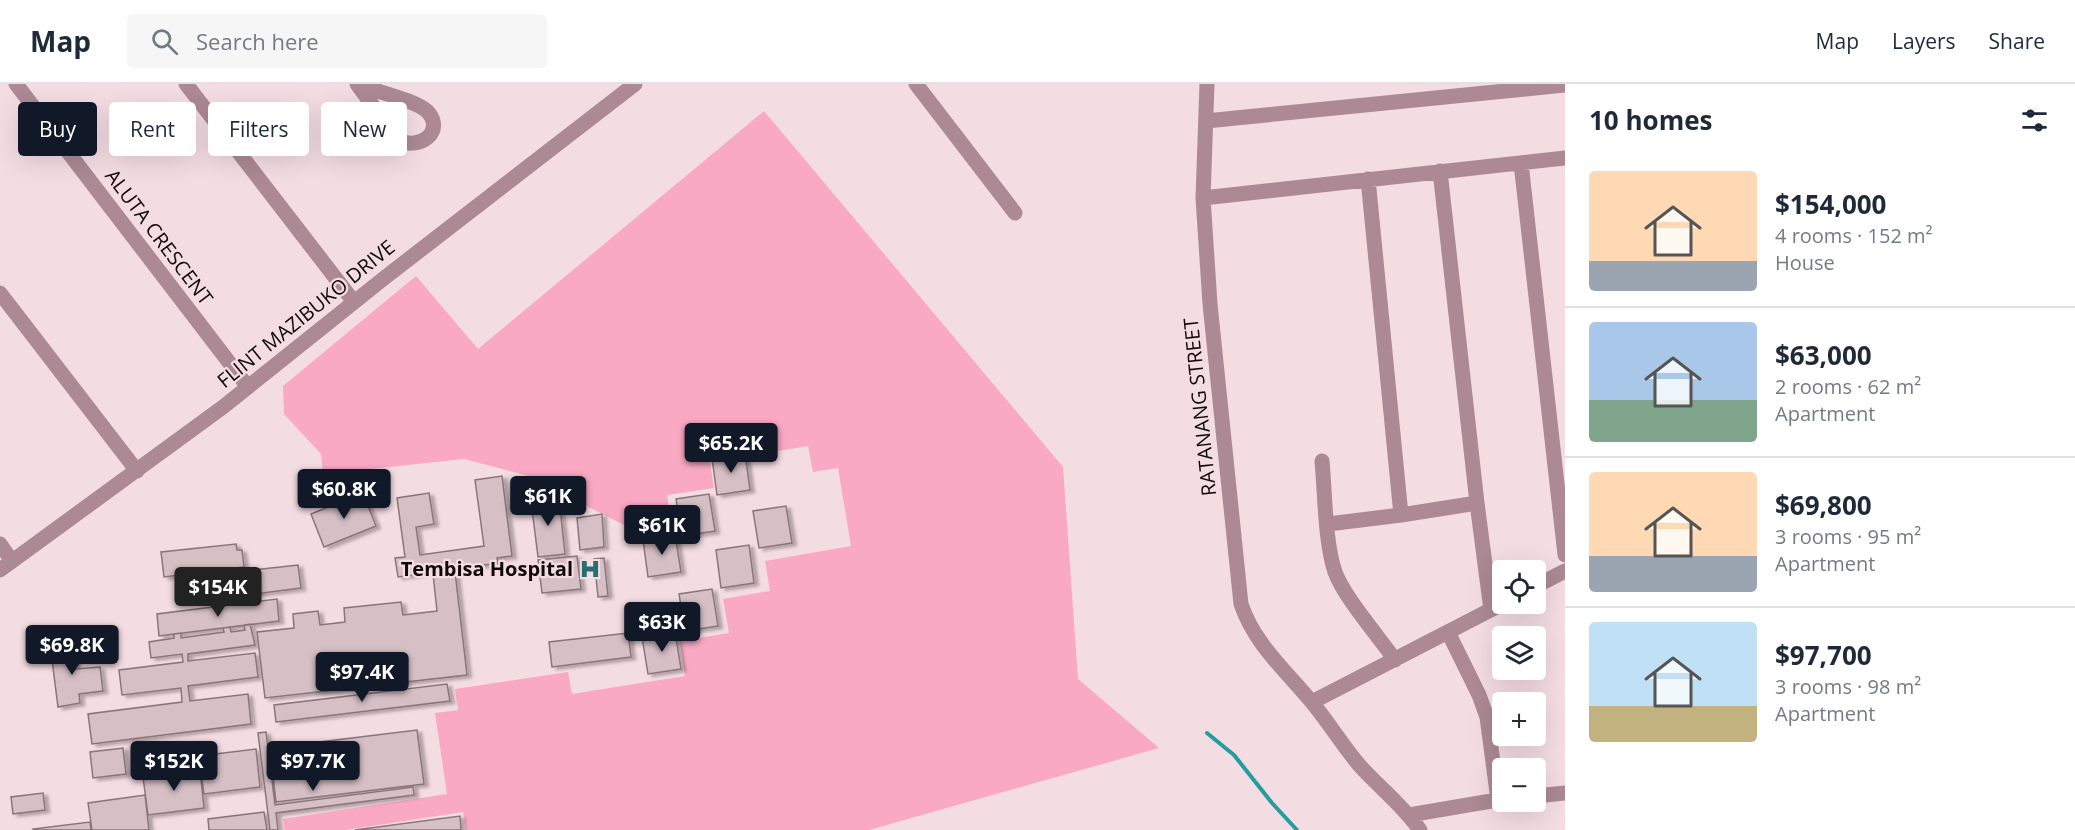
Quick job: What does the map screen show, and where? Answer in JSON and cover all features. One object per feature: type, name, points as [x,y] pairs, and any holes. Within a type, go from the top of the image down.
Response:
[{"type":"street","name":"ALUTA CRESCENT","points":[[16,84],[248,387]]},
{"type":"street","points":[[186,84],[354,302]]},
{"type":"street","points":[[357,84],[426,110],[433,124],[432,133],[418,143],[407,144],[398,140],[357,84]]},
{"type":"street","name":"FLINT MAZIBUKO DRIVE","points":[[6,566],[248,387],[635,84]]},
{"type":"street","points":[[916,84],[1015,213]]},
{"type":"street","name":"RATANANG STREET","points":[[1207,84],[1203,198],[1210,304],[1241,604],[1246,620],[1264,650],[1312,702],[1361,766],[1409,815],[1420,830]]},
{"type":"street","points":[[1206,121],[1565,86]]},
{"type":"street","points":[[1203,198],[1565,158]]},
{"type":"street","points":[[1521,163],[1565,555]]},
{"type":"street","points":[[1440,171],[1477,503],[1492,577]]},
{"type":"street","points":[[1368,179],[1401,515]]},
{"type":"street","points":[[0,293],[136,471]]},
{"type":"street","points":[[1322,461],[1335,572],[1342,586],[1395,660]]},
{"type":"street","points":[[1328,524],[1477,503]]},
{"type":"street","points":[[0,544],[6,566]]},
{"type":"street","points":[[1546,581],[1565,571]]},
{"type":"street","points":[[1312,702],[1492,609]]},
{"type":"street","points":[[1448,632],[1479,695],[1487,717],[1494,758]]},
{"type":"street","points":[[1546,795],[1565,793]]},
{"type":"street","points":[[1409,815],[1492,801]]},
{"type":"shaded area","points":[[764,111],[1063,467],[1078,679],[1159,748],[869,830],[466,830],[463,812],[346,830],[285,830],[283,819],[447,794],[435,713],[458,710],[455,689],[568,672],[572,694],[685,676],[680,641],[729,633],[723,599],[770,591],[765,561],[851,546],[838,468],[813,472],[808,446],[772,452],[766,440],[708,450],[714,488],[667,495],[671,524],[634,530],[525,475],[464,459],[323,474],[321,454],[284,414],[283,386],[416,276],[478,349]]},
{"type":"building","points":[[745,453],[750,490],[717,495],[712,458]]},
{"type":"building","points":[[502,476],[512,556],[497,558],[498,563],[398,577],[395,558],[405,557],[397,498],[429,493],[434,524],[416,527],[420,555],[484,546],[475,480]]},
{"type":"building","points":[[363,493],[376,526],[324,547],[311,514]]},
{"type":"building","points":[[709,494],[715,531],[682,536],[676,499]]},
{"type":"building","points":[[559,498],[565,554],[538,557],[531,501]]},
{"type":"building","points":[[786,506],[792,543],[759,548],[753,511]]},
{"type":"building","points":[[602,514],[604,547],[580,550],[577,518]]},
{"type":"building","points":[[675,535],[681,572],[648,577],[643,540]]},
{"type":"building","points":[[236,544],[237,550],[242,550],[244,567],[164,577],[161,552]]},
{"type":"building","points":[[749,545],[754,583],[721,588],[716,550]]},
{"type":"building","points":[[577,556],[581,589],[542,593],[538,560]]},
{"type":"building","points":[[604,558],[608,596],[598,597],[594,559]]},
{"type":"building","points":[[298,565],[301,588],[247,595],[244,571]]},
{"type":"building","points":[[455,572],[467,675],[265,698],[257,632],[294,628],[293,614],[318,611],[320,625],[345,622],[344,608],[401,602],[403,615],[437,611],[433,574]]},
{"type":"building","points":[[712,589],[718,626],[685,631],[679,594]]},
{"type":"building","points":[[277,599],[279,621],[159,636],[157,614]]},
{"type":"building","points":[[250,624],[255,645],[188,654],[188,661],[255,653],[258,677],[188,686],[190,701],[248,694],[251,724],[92,744],[88,714],[182,702],[181,688],[122,695],[119,670],[183,662],[182,654],[151,658],[149,642],[174,638],[174,634],[181,633],[181,638],[224,632],[223,628],[230,627],[231,632],[245,630],[244,625]]},
{"type":"building","points":[[675,632],[681,669],[648,674],[642,637]]},
{"type":"building","points":[[628,633],[631,657],[552,667],[549,642]]},
{"type":"building","points":[[74,642],[76,669],[100,667],[103,691],[79,694],[80,703],[58,707],[50,644]]},
{"type":"building","points":[[447,684],[450,701],[276,722],[274,705]]},
{"type":"building","points":[[417,730],[424,784],[276,802],[270,748]]},
{"type":"building","points":[[266,732],[275,805],[413,787],[414,795],[276,813],[278,830],[270,830],[258,733]]},
{"type":"building","points":[[123,748],[126,774],[93,778],[90,752]]},
{"type":"building","points":[[256,749],[260,787],[204,794],[199,756]]},
{"type":"building","points":[[200,770],[204,808],[148,815],[143,777]]},
{"type":"building","points":[[43,793],[45,810],[13,814],[11,797]]},
{"type":"building","points":[[145,795],[149,830],[92,830],[88,803]]},
{"type":"building","points":[[264,812],[267,830],[209,830],[208,819]]},
{"type":"building","points":[[460,816],[461,830],[355,830]]},
{"type":"building","points":[[90,822],[91,830],[33,829]]},
{"type":"waterway","points":[[1207,733],[1234,755],[1297,830]]},
{"type":"place","name":"Tembisa Hospital","points":[[590,569]]}]
